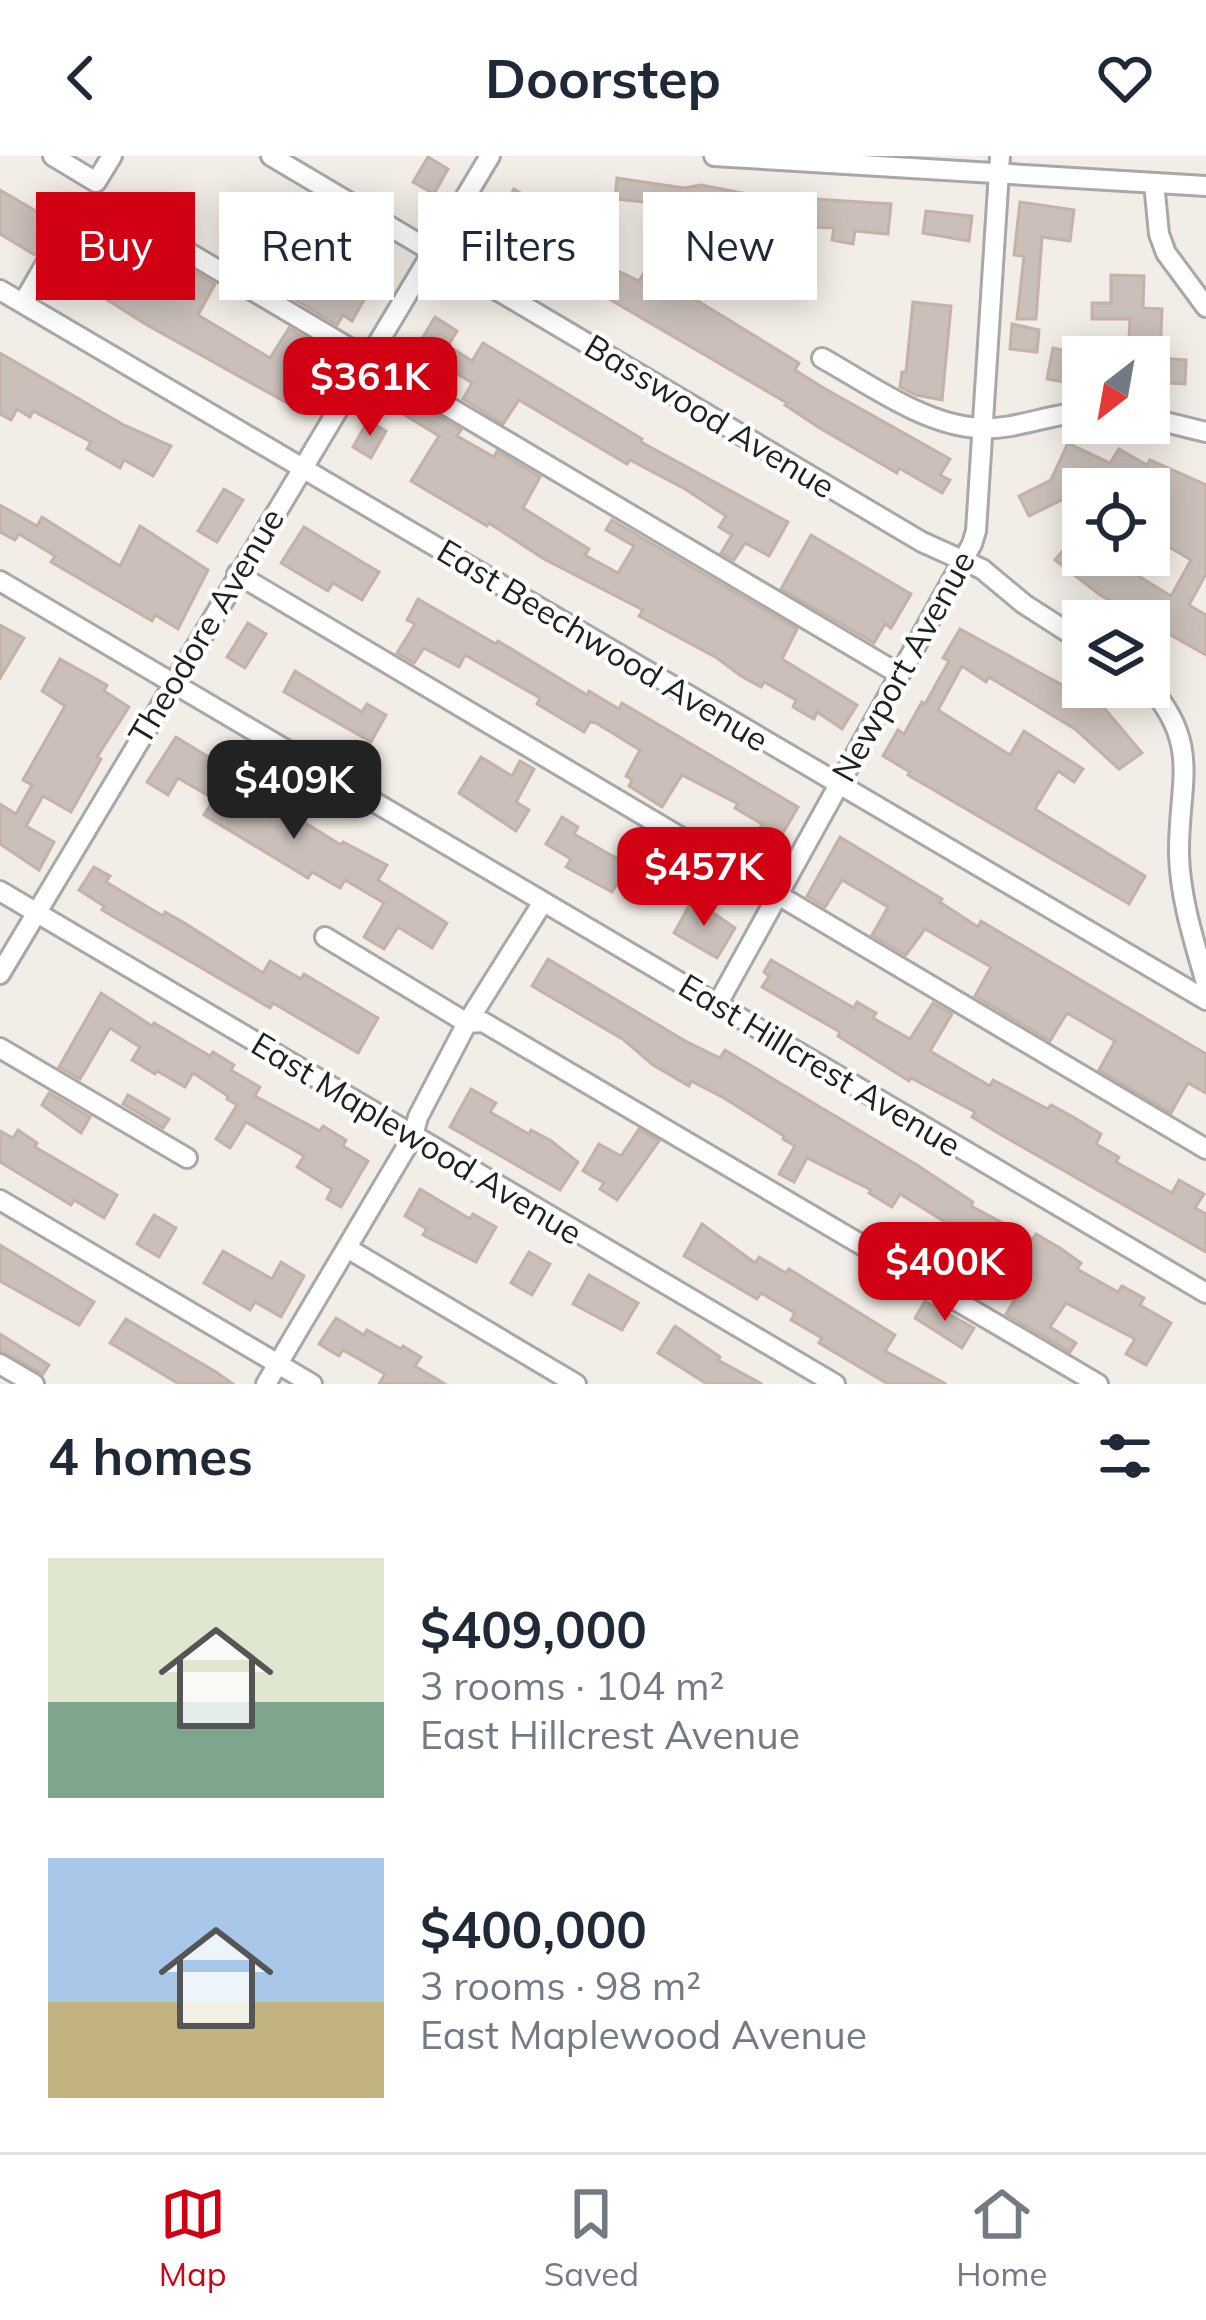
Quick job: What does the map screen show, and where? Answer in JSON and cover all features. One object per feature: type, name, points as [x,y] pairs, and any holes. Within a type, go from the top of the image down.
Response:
[{"type":"street","points":[[53,156],[96,182],[112,156]]},
{"type":"street","name":"Basswood Avenue","points":[[271,156],[418,243]]},
{"type":"street","name":"Theodore Avenue","points":[[468,192],[490,156]]},
{"type":"street","points":[[714,156],[1000,164],[1206,186]]},
{"type":"street","name":"Newport Avenue","points":[[717,1005],[976,531],[1000,164]]},
{"type":"street","points":[[1154,183],[1159,234],[1166,253],[1206,307]]},
{"type":"street","points":[[195,257],[899,674]]},
{"type":"street","name":"Theodore Avenue","points":[[0,974],[418,274]]},
{"type":"street","points":[[23,304],[36,282]]},
{"type":"street","name":"East Beechwood Avenue","points":[[0,290],[1206,1000]]},
{"type":"street","name":"Basswood Avenue","points":[[515,300],[902,530],[963,559],[1062,627]]},
{"type":"street","points":[[822,358],[946,422],[982,429],[1062,416]]},
{"type":"street","points":[[1170,423],[1206,432]]},
{"type":"street","points":[[237,574],[1206,1149]]},
{"type":"street","name":"East Hillcrest Avenue","points":[[0,581],[1206,1293]]},
{"type":"street","points":[[1166,708],[1185,755],[1179,854],[1206,983]]},
{"type":"street","name":"East Maplewood Avenue","points":[[0,892],[835,1384]]},
{"type":"street","points":[[266,1384],[413,1136],[467,1023],[543,902]]},
{"type":"street","points":[[325,938],[467,1023],[483,1022],[1098,1384]]},
{"type":"street","points":[[0,1048],[187,1158]]},
{"type":"street","points":[[0,1200],[312,1384]]},
{"type":"street","points":[[346,1248],[576,1384]]},
{"type":"street","points":[[0,1364],[34,1384]]},
{"type":"building","points":[[428,157],[448,169],[435,192],[413,182]]},
{"type":"building","points":[[617,178],[737,192],[643,192],[643,202],[619,199]]},
{"type":"building","points":[[0,190],[36,211],[35,255],[0,234]]},
{"type":"building","points":[[817,199],[891,204],[888,234],[855,231],[853,244],[832,240],[834,228],[817,227]]},
{"type":"building","points":[[1020,202],[1074,210],[1070,241],[1042,237],[1036,319],[1017,319],[1024,256],[1014,255]]},
{"type":"building","points":[[926,211],[972,216],[969,241],[923,233]]},
{"type":"building","points":[[619,271],[639,281],[643,274],[643,300],[696,300],[799,363],[795,370],[950,459],[940,475],[950,480],[942,493],[899,468],[897,473],[818,427],[787,403],[611,300],[619,300]]},
{"type":"building","points":[[195,272],[215,284],[198,315],[270,358],[289,328],[309,340],[297,360],[326,377],[305,413],[107,300],[195,300]]},
{"type":"building","points":[[1111,275],[1144,276],[1143,308],[1162,309],[1161,336],[1129,336],[1130,319],[1092,319],[1092,303],[1111,303]]},
{"type":"building","points":[[296,300],[364,300],[352,321],[343,315],[337,325]]},
{"type":"building","points":[[913,302],[951,306],[942,400],[900,387],[902,372],[906,372]]},
{"type":"building","points":[[435,317],[457,331],[445,351],[423,337]]},
{"type":"building","points":[[1012,324],[1039,330],[1037,352],[1010,349]]},
{"type":"building","points":[[483,343],[641,442],[788,522],[769,556],[745,543],[734,560],[721,553],[732,535],[719,527],[726,516],[519,400],[503,424],[463,399],[472,383],[445,366],[455,350],[472,361]]},
{"type":"building","points":[[1053,348],[1062,350],[1062,382],[1047,379]]},
{"type":"building","points":[[0,353],[122,424],[171,446],[153,476],[124,460],[120,468],[87,449],[91,442],[33,411],[30,417],[17,409],[11,420],[0,414]]},
{"type":"building","points":[[1170,359],[1186,360],[1185,384],[1170,383]]},
{"type":"building","points":[[391,388],[461,430],[457,436],[494,457],[497,451],[540,477],[523,508],[589,549],[585,555],[618,573],[634,546],[606,530],[612,520],[797,629],[782,659],[857,705],[842,729],[817,712],[814,719],[793,707],[796,700],[764,682],[761,687],[741,676],[639,616],[643,610],[411,481],[439,436],[387,404],[384,398]]},
{"type":"building","points":[[368,421],[386,431],[371,458],[353,447]]},
{"type":"building","points":[[1068,444],[1110,463],[1119,449],[1147,465],[1150,460],[1168,468],[1062,468],[1062,500],[1029,516],[1019,496],[1051,480]]},
{"type":"building","points":[[1170,469],[1206,485],[1206,574],[1189,605],[1206,615],[1206,655],[1170,635],[1170,600],[1109,600],[1076,576],[1138,576],[1171,596],[1191,560],[1170,548]]},
{"type":"building","points":[[224,489],[243,500],[217,542],[198,531]]},
{"type":"building","points":[[0,505],[37,526],[42,517],[120,566],[140,526],[208,570],[178,629],[155,615],[152,621],[51,562],[55,556],[19,534],[15,540],[0,532]]},
{"type":"building","points":[[304,527],[379,572],[362,600],[333,583],[328,591],[281,563]]},
{"type":"building","points":[[811,535],[911,594],[891,628],[885,624],[874,643],[781,589]]},
{"type":"building","points":[[418,599],[587,695],[589,691],[619,709],[622,703],[798,807],[773,850],[759,868],[745,860],[762,824],[735,808],[738,804],[682,775],[662,807],[629,786],[632,780],[626,776],[640,750],[596,723],[590,722],[584,732],[537,704],[540,698],[465,655],[459,667],[424,648],[414,663],[397,653],[415,624],[407,620]]},
{"type":"building","points":[[248,623],[266,634],[245,668],[227,657]]},
{"type":"building","points":[[0,625],[24,638],[0,678]]},
{"type":"building","points":[[960,629],[1062,685],[1062,708],[1104,708],[1142,753],[1119,769],[1075,729],[962,666],[938,710],[1010,755],[1024,731],[1083,769],[1074,782],[1058,771],[1035,809],[1145,876],[1129,904],[883,756],[898,730],[904,734],[922,702],[925,704],[949,661],[943,658]]},
{"type":"building","points":[[60,659],[107,685],[104,691],[129,707],[97,757],[101,759],[71,812],[43,796],[26,826],[54,842],[39,870],[0,844],[0,804],[16,814],[32,785],[23,780],[65,706],[42,691]]},
{"type":"building","points":[[295,671],[362,712],[367,704],[386,715],[371,742],[284,692]]},
{"type":"building","points":[[176,737],[220,764],[218,769],[341,845],[387,865],[378,880],[447,923],[432,948],[398,927],[384,949],[364,937],[384,903],[345,880],[340,888],[312,872],[308,878],[204,815],[214,799],[178,778],[168,795],[147,782]]},
{"type":"building","points":[[481,757],[512,776],[520,761],[534,769],[516,802],[529,810],[516,831],[459,793]]},
{"type":"building","points":[[562,817],[578,827],[574,834],[609,854],[645,872],[649,864],[671,877],[657,902],[647,896],[644,902],[616,885],[612,892],[566,867],[571,859],[546,844]]},
{"type":"building","points":[[840,837],[942,899],[978,927],[981,921],[1206,1054],[1206,1093],[1188,1083],[1171,1113],[1099,1070],[1115,1041],[1067,1013],[1050,1041],[975,996],[991,967],[925,929],[906,955],[872,935],[888,907],[842,880],[825,907],[807,896]]},
{"type":"building","points":[[94,867],[110,876],[106,882],[163,916],[165,912],[183,922],[263,973],[270,961],[301,979],[304,974],[378,1018],[358,1053],[273,1003],[270,1008],[102,910],[104,906],[79,890]]},
{"type":"building","points":[[693,899],[735,928],[717,958],[674,933]]},
{"type":"building","points":[[548,959],[687,1042],[720,1058],[725,1050],[917,1165],[973,1202],[971,1206],[1060,1248],[1081,1263],[1077,1269],[1118,1292],[1122,1286],[1144,1298],[1140,1305],[1171,1323],[1146,1365],[1126,1354],[1135,1339],[1066,1303],[1050,1327],[1076,1343],[1070,1352],[1006,1314],[1023,1286],[983,1262],[990,1250],[900,1194],[892,1207],[871,1190],[807,1158],[794,1182],[779,1174],[795,1146],[724,1098],[691,1081],[689,1086],[653,1065],[624,1040],[532,986]]},
{"type":"building","points":[[771,960],[854,1008],[857,1002],[876,1013],[873,1018],[910,1039],[933,1003],[952,1014],[930,1051],[990,1086],[993,1080],[1075,1118],[1101,1134],[1096,1144],[1119,1157],[1116,1162],[1172,1193],[1179,1180],[1204,1194],[1195,1208],[1206,1214],[1206,1252],[998,1133],[972,1117],[975,1112],[909,1081],[838,1036],[840,1032],[762,987]]},
{"type":"building","points":[[101,993],[152,1026],[234,1065],[231,1070],[260,1087],[255,1096],[346,1140],[343,1146],[368,1161],[341,1207],[327,1199],[332,1189],[297,1167],[304,1156],[246,1122],[230,1148],[216,1139],[237,1105],[193,1073],[185,1087],[155,1074],[132,1060],[140,1047],[110,1028],[80,1079],[59,1067]]},
{"type":"building","points":[[471,1089],[496,1103],[490,1112],[550,1140],[578,1162],[560,1190],[450,1127]]},
{"type":"building","points":[[49,1093],[90,1117],[81,1133],[42,1105]]},
{"type":"building","points":[[128,1095],[169,1119],[163,1128],[123,1104]]},
{"type":"building","points":[[639,1129],[659,1141],[617,1200],[600,1189],[604,1183],[583,1171],[599,1144],[621,1156]]},
{"type":"building","points":[[18,1130],[37,1143],[35,1147],[117,1195],[104,1218],[74,1200],[71,1205],[0,1162],[0,1131],[13,1138]]},
{"type":"building","points":[[420,1189],[470,1219],[473,1214],[496,1227],[476,1262],[423,1235],[427,1229],[405,1216]]},
{"type":"building","points":[[154,1215],[176,1228],[159,1257],[137,1244]]},
{"type":"building","points":[[702,1224],[755,1263],[759,1257],[786,1273],[789,1269],[895,1335],[885,1351],[946,1384],[888,1384],[819,1343],[822,1338],[791,1320],[795,1313],[761,1293],[757,1299],[684,1256]]},
{"type":"building","points":[[0,1245],[94,1302],[79,1325],[0,1281]]},
{"type":"building","points":[[223,1251],[272,1279],[281,1262],[304,1276],[281,1317],[255,1302],[250,1310],[204,1283]]},
{"type":"building","points":[[529,1252],[550,1264],[532,1295],[511,1283]]},
{"type":"building","points":[[589,1275],[638,1303],[622,1330],[573,1304]]},
{"type":"building","points":[[925,1301],[974,1328],[962,1348],[915,1318]]},
{"type":"building","points":[[336,1318],[364,1335],[367,1330],[403,1346],[421,1357],[415,1366],[445,1384],[379,1384],[385,1374],[343,1350],[339,1356],[319,1344]]},
{"type":"building","points":[[126,1319],[233,1384],[179,1384],[110,1343]]},
{"type":"building","points":[[675,1326],[718,1360],[762,1384],[707,1384],[658,1353]]},
{"type":"building","points":[[0,1334],[49,1365],[43,1374],[0,1351]]}]
